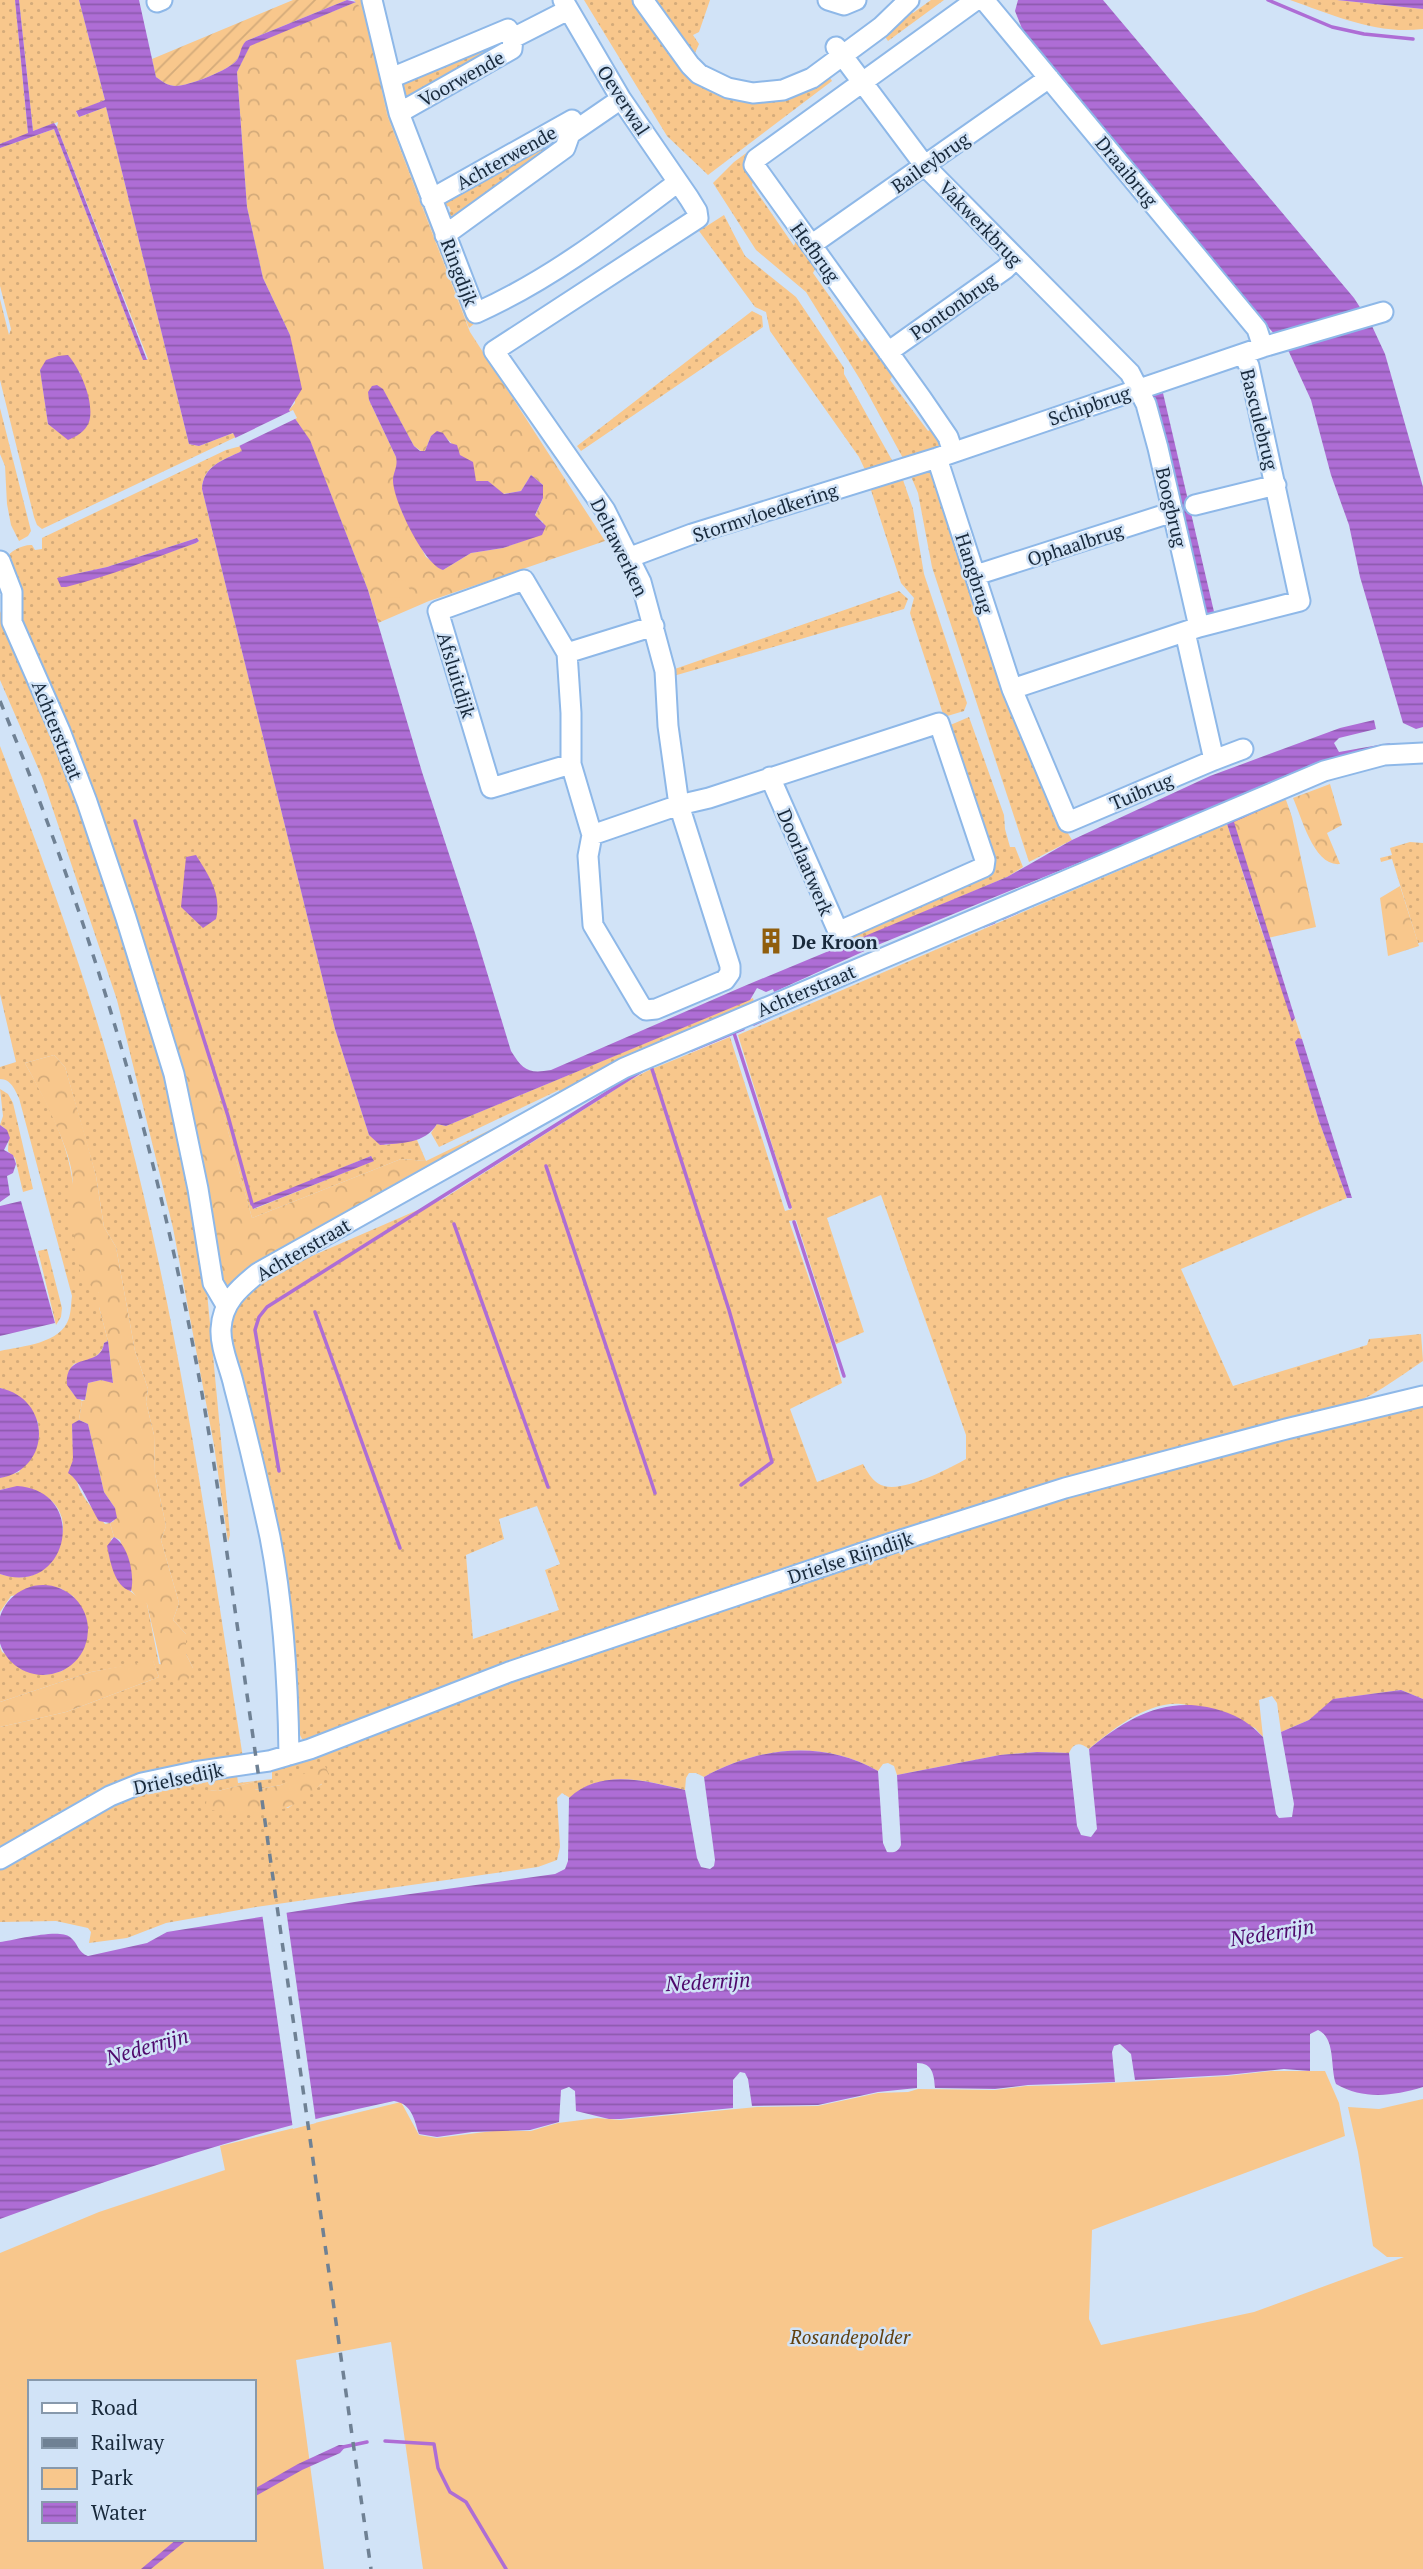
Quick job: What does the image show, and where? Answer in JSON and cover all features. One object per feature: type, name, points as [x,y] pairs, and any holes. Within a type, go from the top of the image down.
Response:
[{"type":"street","name":"Ringdijk","points":[[372,0],[400,113],[476,313],[540,281],[684,190]]},
{"type":"street","points":[[643,0],[682,51],[728,77],[766,81],[789,77],[839,52],[889,9],[907,1]]},
{"type":"street","points":[[828,0],[844,5],[856,0]]},
{"type":"street","points":[[861,83],[976,0]]},
{"type":"street","name":"Draaibrug","points":[[984,0],[1269,345]]},
{"type":"street","name":"Voorwende","points":[[400,113],[512,44],[565,5]]},
{"type":"street","name":"Oeverwal","points":[[565,5],[621,99],[684,190]]},
{"type":"street","name":"Voorwende","points":[[391,78],[509,29],[512,44]]},
{"type":"street","name":"Vakwerkbrug","points":[[839,52],[925,166],[1129,373],[1139,388]]},
{"type":"street","name":"Baileybrug","points":[[811,245],[1049,78]]},
{"type":"street","name":"Hefbrug","points":[[861,83],[756,159],[754,165],[948,438],[945,455]]},
{"type":"street","name":"Achterwende","points":[[445,235],[565,148],[570,134],[621,99]]},
{"type":"street","name":"Achterwende","points":[[431,199],[572,120],[578,129]]},
{"type":"street","name":"Deltawerken","points":[[592,835],[588,856],[593,925],[642,1006],[646,1010],[656,1009],[725,980],[730,973],[679,806],[668,726],[665,671],[641,582],[605,510],[494,351],[698,218],[697,211],[684,190]]},
{"type":"street","name":"Pontonbrug","points":[[888,352],[1005,269],[1015,259]]},
{"type":"street","name":"Schipbrug","points":[[902,468],[1269,345],[1378,313]]},
{"type":"street","name":"Basculebrug","points":[[1192,630],[1300,601],[1249,366],[1243,354]]},
{"type":"street","name":"Boogbrug","points":[[1139,388],[1158,448],[1173,512],[1192,630]]},
{"type":"street","name":"Hangbrug","points":[[945,455],[976,575],[1012,689],[1068,822]]},
{"type":"street","name":"Stormvloedkering","points":[[628,558],[705,530],[902,468]]},
{"type":"street","name":"Basculebrug","points":[[1195,505],[1276,485]]},
{"type":"street","name":"Ophaalbrug","points":[[976,575],[1173,512]]},
{"type":"street","name":"Achterstraat","points":[[0,561],[12,592],[12,622],[60,731],[127,918],[174,1074],[198,1189],[213,1283],[226,1305],[238,1288],[258,1273],[624,1068],[1324,771],[1384,755],[1423,753]]},
{"type":"street","name":"Afsluitdijk","points":[[570,764],[491,788],[438,611],[524,580],[567,653],[571,713],[570,764],[592,835]]},
{"type":"street","points":[[567,653],[654,626]]},
{"type":"street","points":[[1012,689],[1192,630],[1214,761]]},
{"type":"street","name":"Doorlaatwerk","points":[[939,723],[985,860],[984,867],[842,930],[834,926],[770,777],[939,723]]},
{"type":"street","name":"Tuibrug","points":[[1068,822],[1242,749]]},
{"type":"street","points":[[592,835],[770,777]]},
{"type":"street","points":[[226,1305],[221,1328],[223,1349],[234,1384],[270,1538],[280,1608],[288,1673],[289,1755]]},
{"type":"street","name":"Drielse Rijndijk","points":[[289,1755],[331,1742],[534,1663],[1026,1500],[1286,1429],[1423,1396]]},
{"type":"street","name":"Drielsedijk","points":[[0,1859],[110,1796],[134,1786],[289,1755]]},
{"type":"green space","points":[[0,0],[15,0],[28,134],[0,144]]},
{"type":"green space","points":[[19,0],[79,0],[105,100],[76,112],[79,117],[106,107],[189,444],[199,446],[233,433],[236,437],[42,529],[34,517],[0,380],[0,299],[9,335],[11,329],[0,286],[0,148],[54,129],[143,360],[148,359],[57,127],[58,122],[33,131]],"holes":[[[40,369],[79,371],[88,399],[68,439],[48,424]]]},
{"type":"green space","points":[[293,0],[347,0],[246,41],[233,64],[208,77],[176,86],[156,77],[152,59]]},
{"type":"green space","points":[[354,0],[368,0],[466,303],[475,323],[469,328],[387,115],[366,15]]},
{"type":"green space","points":[[584,0],[635,0],[716,89],[829,76],[832,81],[708,175],[667,136]]},
{"type":"green space","points":[[655,0],[710,0],[699,32],[693,35],[699,44],[695,53]]},
{"type":"green space","points":[[931,0],[944,0],[888,41],[884,35],[911,11],[913,13]]},
{"type":"green space","points":[[1290,0],[1337,0],[1423,9],[1423,29],[1372,26]]},
{"type":"green space","points":[[356,2],[366,15],[387,115],[470,332],[605,541],[429,601],[378,623],[368,590],[310,441],[289,410],[295,403],[290,335],[263,278],[247,207],[237,72],[250,45]],"holes":[[[383,390],[414,446],[425,451],[431,436],[437,432],[459,453],[476,481],[488,481],[503,494],[521,491],[531,475],[543,485],[543,498],[535,516],[543,522],[542,534],[503,548],[471,553],[443,570],[426,557],[402,512],[393,479],[398,464],[396,457],[369,400]]]},
{"type":"green space","points":[[498,35],[505,52],[407,107],[399,76]]},
{"type":"green space","points":[[548,135],[558,151],[452,228],[446,214],[451,211],[449,206],[444,208],[439,197]]},
{"type":"green space","points":[[764,140],[766,143],[752,185],[794,246],[798,235],[818,263],[813,273],[862,342],[868,333],[896,370],[890,380],[928,431],[936,426],[942,443],[937,449],[904,460],[861,381],[806,292],[756,250],[713,183],[734,162]]},
{"type":"green space","points":[[724,215],[745,256],[796,297],[844,368],[844,374],[893,462],[866,472],[859,457],[770,331],[766,312],[755,307],[699,231]]},
{"type":"green space","points":[[752,311],[762,316],[763,327],[581,451],[577,446]]},
{"type":"green space","points":[[0,408],[31,531],[19,541],[11,525],[7,504],[5,466],[0,454]]},
{"type":"green space","points":[[241,446],[242,451],[210,469],[202,489],[335,1029],[369,1135],[385,1145],[417,1140],[426,1161],[401,1159],[252,1218],[199,1026],[163,1029],[16,625],[6,559],[13,551],[25,546],[32,545],[35,550],[42,549],[42,538],[226,450]],"holes":[[[197,538],[199,541],[196,543],[124,568],[58,578],[107,567]],[[371,1156],[373,1161],[254,1209],[251,1205]]]},
{"type":"green space","points":[[929,468],[934,470],[1063,825],[1072,840],[1029,862],[932,567],[918,493],[910,474]]},
{"type":"green space","points":[[902,477],[913,509],[924,574],[967,703],[964,711],[944,717],[910,613],[914,598],[901,583],[870,487]]},
{"type":"green space","points":[[396,580],[405,581],[414,597],[405,603],[400,597],[387,598],[383,592]]},
{"type":"green space","points":[[899,591],[908,599],[904,609],[670,677],[669,671]]},
{"type":"green space","points":[[0,611],[41,694],[157,1033],[205,1271],[230,1535],[228,1542],[214,1445],[173,1228],[117,1000],[42,777],[0,680]]},
{"type":"green space","points":[[969,717],[1004,815],[1010,847],[1015,847],[1023,867],[1007,877],[839,948],[835,937],[992,870],[948,726]]},
{"type":"green space","points":[[0,746],[85,983],[114,1079],[146,1206],[193,1442],[243,1758],[178,1769],[0,1853],[0,1727],[66,1712],[159,1677],[153,1661],[91,1672],[0,1702],[0,1647],[2,1652],[45,1675],[62,1671],[81,1653],[74,1597],[60,1588],[11,1596],[0,1612],[0,1574],[27,1577],[41,1571],[61,1538],[63,1528],[57,1507],[42,1494],[21,1488],[0,1490],[0,1478],[19,1472],[39,1438],[38,1422],[0,1388],[0,1351],[40,1342],[58,1333],[69,1318],[72,1296],[19,1098],[10,1083],[0,1079],[0,1067],[16,1062],[0,994]],"holes":[[[54,1055],[65,1067],[96,1176],[104,1227],[116,1247],[135,1351],[148,1389],[146,1402],[154,1435],[155,1474],[166,1526],[161,1540],[179,1603],[173,1620],[186,1634],[186,1654],[193,1668],[159,1664],[147,1604],[130,1591],[111,1539],[114,1537],[110,1523],[105,1524],[89,1504],[81,1492],[76,1476],[72,1425],[79,1420],[82,1401],[70,1389],[68,1374],[74,1364],[97,1355],[108,1341],[66,1152],[48,1106],[25,1063]]]},
{"type":"green space","points":[[1330,784],[1342,825],[1327,833],[1340,864],[1331,863],[1316,850],[1293,798]]},
{"type":"green space","points":[[1282,799],[1286,800],[1292,817],[1316,927],[1268,938],[1233,821]]},
{"type":"green space","points":[[1227,824],[1260,926],[1302,1039],[1295,1042],[1319,1121],[1347,1198],[1181,1269],[1233,1386],[1367,1345],[1369,1339],[1421,1334],[1423,1361],[1378,1391],[1341,1408],[309,1741],[302,1739],[296,1727],[231,1355],[227,1313],[259,1279],[443,1199],[627,1082],[730,1037],[785,1211],[792,1209],[738,1035]],"holes":[[[881,1195],[966,1435],[966,1459],[924,1479],[900,1486],[881,1485],[870,1476],[863,1464],[817,1482],[790,1409],[842,1383],[830,1339],[789,1221],[796,1220],[836,1344],[864,1332],[827,1218]],[[537,1506],[560,1564],[545,1570],[559,1610],[473,1639],[466,1555],[504,1539],[499,1519]]]},
{"type":"green space","points":[[1410,842],[1423,843],[1423,942],[1418,943],[1392,859],[1381,862],[1380,858],[1392,855],[1390,848]]},
{"type":"green space","points":[[1400,886],[1419,946],[1388,956],[1380,898]]},
{"type":"green space","points":[[753,998],[755,1006],[563,1098],[559,1090],[439,1147],[431,1133],[437,1124],[446,1126]]},
{"type":"green space","points":[[199,1025],[252,1218],[401,1159],[426,1161],[552,1100],[232,1286],[223,1284],[215,1276],[163,1029]]},
{"type":"green space","points":[[54,1055],[65,1067],[86,1139],[96,1176],[104,1227],[116,1247],[135,1351],[148,1389],[146,1402],[154,1435],[155,1474],[166,1526],[161,1540],[179,1603],[173,1620],[186,1634],[186,1654],[193,1668],[187,1682],[177,1684],[172,1674],[163,1674],[147,1604],[141,1602],[131,1590],[130,1571],[120,1540],[114,1537],[110,1523],[114,1521],[115,1508],[104,1492],[88,1424],[79,1420],[88,1383],[101,1380],[113,1382],[108,1341],[99,1307],[99,1293],[81,1277],[67,1196],[72,1186],[69,1159],[56,1124],[25,1063]]},
{"type":"green space","points":[[0,1089],[8,1094],[13,1103],[33,1189],[23,1192],[15,1158],[8,1151],[8,1133],[0,1125],[3,1116]]},
{"type":"green space","points":[[47,1249],[62,1308],[56,1325],[38,1251]]},
{"type":"green space","points":[[1423,1406],[1423,1699],[1401,1690],[1334,1699],[1309,1720],[1281,1732],[1277,1703],[1272,1696],[1259,1700],[1263,1737],[1255,1728],[1208,1711],[1189,1705],[1169,1704],[1132,1718],[1089,1749],[1078,1744],[1069,1753],[1000,1755],[897,1775],[894,1766],[888,1763],[883,1764],[878,1771],[835,1754],[813,1751],[768,1753],[704,1777],[689,1773],[685,1790],[625,1779],[596,1783],[570,1798],[562,1793],[557,1798],[560,1847],[557,1860],[538,1867],[256,1907],[166,1923],[127,1938],[89,1943],[91,1932],[88,1928],[56,1921],[0,1922],[0,1863],[126,1797],[184,1783],[237,1775],[238,1783],[272,1779],[272,1770],[308,1760],[453,1700],[918,1539],[1095,1487],[1355,1420]],"holes":[[[301,1777],[322,1784],[288,1808],[207,1790],[218,1791],[253,1782],[254,1790],[281,1785]]]},
{"type":"green space","points":[[153,1660],[159,1677],[66,1712],[0,1727],[0,1702],[91,1672]]},
{"type":"green space","points":[[324,1764],[329,1774],[318,1788],[290,1806],[259,1814],[242,1815],[208,1809],[206,1805],[207,1790],[218,1791],[253,1782],[255,1790],[281,1785]]},
{"type":"green space","name":"Rosandepolder","points":[[1271,2071],[1325,2071],[1339,2103],[1345,2136],[1092,2230],[1089,2319],[1101,2345],[1254,2312],[1404,2257],[1387,2257],[1373,2246],[1348,2107],[1379,2109],[1423,2099],[1423,2569],[423,2569],[391,2342],[296,2360],[324,2569],[0,2569],[0,2253],[99,2212],[225,2170],[220,2146],[401,2102],[419,2135],[437,2138],[493,2131],[531,2131],[558,2123],[597,2118],[620,2120],[757,2107],[818,2106],[878,2093],[918,2089],[995,2090]]},
{"type":"water","points":[[15,0],[19,0],[33,131],[54,123],[57,127],[147,360],[143,360],[54,129],[0,148],[0,144],[28,133]]},
{"type":"water","points":[[79,0],[139,0],[156,77],[176,86],[218,73],[233,64],[246,41],[347,0],[356,2],[250,46],[237,72],[247,207],[263,278],[290,335],[302,389],[289,410],[310,440],[368,590],[422,772],[511,1051],[527,1069],[551,1070],[1007,877],[1072,840],[1210,776],[1340,728],[1374,720],[1376,729],[1339,738],[1334,743],[1339,752],[1390,743],[1391,746],[1315,763],[880,944],[774,992],[773,989],[766,992],[757,988],[750,1000],[446,1126],[437,1124],[432,1131],[419,1139],[380,1145],[369,1135],[335,1029],[202,489],[210,469],[242,451],[233,433],[199,446],[189,444],[106,107],[79,117],[76,111],[105,100]]},
{"type":"water","points":[[1018,0],[1103,0],[1354,298],[1372,326],[1385,354],[1423,487],[1423,727],[1416,729],[1403,723],[1360,577],[1349,525],[1331,475],[1311,400],[1289,352],[1023,31],[1015,11]]},
{"type":"water","points":[[1337,0],[1423,0],[1423,9]]},
{"type":"water","points":[[68,355],[73,361],[86,387],[90,406],[89,422],[80,433],[68,440],[48,424],[40,370],[46,360]]},
{"type":"water","points":[[377,385],[383,389],[414,446],[420,451],[425,451],[431,436],[437,431],[443,433],[450,443],[457,445],[460,455],[473,462],[476,481],[488,481],[504,494],[521,491],[531,475],[543,485],[543,498],[535,515],[546,526],[542,535],[503,548],[471,553],[443,570],[435,565],[410,530],[398,501],[393,479],[396,457],[369,400],[368,392],[372,386]]},
{"type":"water","points":[[1163,393],[1215,616],[1204,619],[1151,396]]},
{"type":"water","points":[[197,538],[199,541],[196,543],[83,583],[61,587],[57,578],[107,567]]},
{"type":"water","points":[[1282,797],[1281,801],[1234,822],[1295,1018],[1292,1022],[1227,824],[1228,820]]},
{"type":"water","points":[[196,855],[213,886],[217,901],[216,919],[203,928],[181,907],[186,857]]},
{"type":"water","points":[[1298,1038],[1302,1039],[1352,1198],[1347,1198],[1319,1121],[1295,1042]]},
{"type":"water","points":[[0,1125],[7,1130],[10,1138],[4,1150],[13,1155],[16,1164],[13,1173],[7,1176],[10,1195],[0,1202]]},
{"type":"water","points":[[371,1156],[374,1161],[253,1209],[251,1204]]},
{"type":"water","points":[[21,1201],[55,1323],[0,1336],[0,1206]]},
{"type":"water","points":[[108,1341],[113,1383],[101,1380],[88,1383],[85,1400],[77,1399],[67,1385],[68,1374],[77,1363],[97,1356]]},
{"type":"water","points":[[0,1388],[17,1395],[29,1405],[37,1419],[39,1434],[37,1448],[29,1462],[17,1472],[0,1478]]},
{"type":"water","points":[[79,1420],[88,1424],[104,1492],[115,1508],[117,1518],[110,1523],[99,1521],[81,1488],[68,1473],[73,1460],[72,1424]]},
{"type":"water","points":[[17,1486],[40,1492],[55,1505],[62,1522],[62,1541],[55,1558],[42,1571],[23,1577],[0,1574],[0,1490]]},
{"type":"water","points":[[114,1537],[124,1547],[130,1562],[131,1591],[120,1584],[111,1565],[107,1546]]},
{"type":"water","points":[[43,1585],[68,1592],[81,1605],[87,1621],[87,1639],[81,1655],[60,1672],[43,1675],[26,1672],[11,1662],[1,1647],[1,1613],[11,1598],[26,1588]]},
{"type":"water","name":"Nederrijn","points":[[1401,1690],[1423,1699],[1423,2087],[1379,2095],[1357,2092],[1336,2084],[1328,2040],[1318,2030],[1310,2034],[1310,2071],[1284,2069],[1135,2080],[1131,2054],[1120,2044],[1114,2046],[1112,2052],[1115,2082],[995,2089],[935,2088],[929,2067],[917,2063],[917,2088],[878,2092],[818,2105],[752,2106],[748,2079],[745,2073],[740,2072],[733,2080],[733,2108],[609,2119],[576,2111],[575,2091],[569,2087],[561,2090],[559,2122],[530,2130],[472,2132],[437,2137],[419,2134],[409,2109],[394,2101],[195,2153],[0,2219],[0,1942],[47,1934],[64,1935],[73,1939],[82,1953],[88,1956],[147,1943],[167,1932],[555,1874],[565,1869],[568,1861],[569,1798],[595,1783],[610,1780],[655,1783],[685,1790],[697,1858],[701,1867],[710,1869],[715,1860],[704,1777],[768,1753],[813,1751],[835,1754],[878,1771],[883,1843],[887,1852],[892,1852],[897,1851],[901,1845],[897,1775],[1000,1755],[1069,1753],[1077,1826],[1081,1835],[1091,1837],[1097,1829],[1089,1749],[1130,1721],[1144,1714],[1174,1706],[1190,1705],[1224,1711],[1245,1721],[1257,1731],[1263,1737],[1276,1814],[1279,1818],[1292,1817],[1294,1804],[1281,1732],[1309,1720],[1333,1699]]},
{"type":"water","points":[[339,2445],[347,2445],[340,2453],[302,2470],[256,2496],[256,2488]]},
{"type":"water","points":[[175,2541],[186,2541],[151,2569],[141,2569]]},
{"type":"pier","points":[[293,410],[297,418],[237,447],[233,439]]},
{"type":"pier","points":[[286,1909],[316,2123],[293,2129],[262,1913]]},
{"type":"waterway","points":[[1268,0],[1332,27],[1364,34],[1413,39]]},
{"type":"waterway","points":[[135,821],[228,1116],[252,1204]]},
{"type":"waterway","points":[[1003,918],[1017,912]]},
{"type":"waterway","points":[[983,926],[994,922]]},
{"type":"waterway","points":[[754,1024],[769,1017]]},
{"type":"waterway","points":[[692,1050],[743,1029]]},
{"type":"waterway","points":[[734,1033],[790,1207]]},
{"type":"waterway","points":[[651,1066],[729,1310],[772,1462],[741,1485]]},
{"type":"waterway","points":[[279,1471],[255,1330],[259,1317],[267,1307],[643,1070]]},
{"type":"waterway","points":[[546,1166],[655,1493]]},
{"type":"waterway","points":[[794,1222],[844,1376]]},
{"type":"waterway","points":[[454,1224],[548,1487]]},
{"type":"waterway","points":[[315,1312],[400,1548]]},
{"type":"waterway","points":[[385,2441],[434,2444],[438,2468],[450,2492],[466,2502],[506,2569]]},
{"type":"waterway","points":[[343,2447],[367,2442]]},
{"type":"railway","points":[[0,701],[38,797],[105,993],[160,1192],[182,1293],[219,1497],[371,2569]]},
{"type":"place","name":"De Kroon","points":[[771,941]]}]
